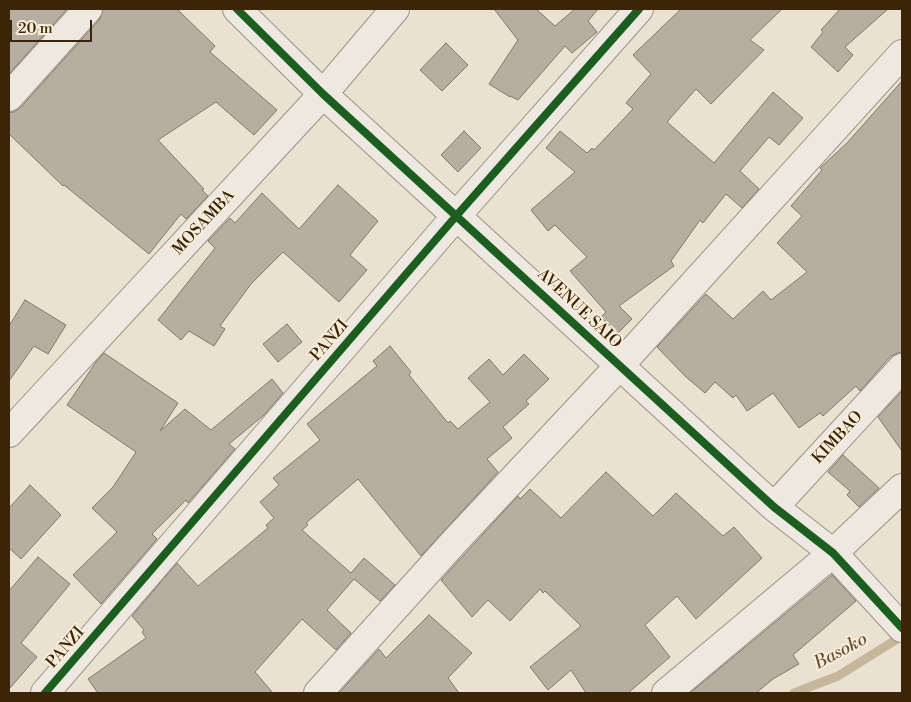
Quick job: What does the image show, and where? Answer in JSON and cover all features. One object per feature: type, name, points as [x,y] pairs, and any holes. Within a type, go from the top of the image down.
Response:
[{"type":"street","points":[[9,97],[88,9]]},
{"type":"street","name":"AVENUE SAIO","points":[[237,9],[324,94],[774,507],[833,553],[897,623]]},
{"type":"street","name":"MOSAMBA","points":[[9,433],[324,94],[395,9]]},
{"type":"street","name":"PANZI","points":[[45,693],[457,215],[639,9]]},
{"type":"street","points":[[318,693],[620,365],[902,54]]},
{"type":"street","name":"KIMBAO","points":[[774,507],[902,368]]},
{"type":"street","points":[[666,693],[833,553],[902,488]]},
{"type":"building","points":[[9,9],[67,9],[9,74]]},
{"type":"building","points":[[103,9],[177,9],[215,46],[210,52],[277,110],[254,135],[216,102],[158,140],[204,189],[202,190],[208,196],[186,219],[181,214],[149,254],[63,186],[9,134],[9,112],[14,112],[21,107],[100,19]]},
{"type":"building","points":[[494,9],[536,9],[555,26],[575,9],[598,9],[588,21],[597,32],[572,53],[565,46],[518,100],[489,84],[518,40]]},
{"type":"building","points":[[681,9],[782,9],[750,40],[764,50],[711,104],[696,89],[667,122],[714,163],[773,92],[803,118],[779,145],[769,137],[740,171],[759,189],[742,208],[726,194],[703,223],[700,220],[671,261],[674,266],[619,306],[632,319],[617,334],[601,317],[606,312],[570,271],[587,257],[555,225],[548,231],[531,210],[575,172],[546,148],[560,131],[587,153],[592,148],[594,150],[633,109],[626,103],[651,74],[633,55]]},
{"type":"building","points":[[840,9],[888,9],[845,47],[853,55],[838,72],[811,47],[823,32],[821,30]]},
{"type":"building","points":[[446,43],[468,65],[442,91],[420,70]]},
{"type":"building","points":[[902,81],[902,353],[897,353],[890,357],[860,391],[856,386],[823,416],[820,413],[799,428],[773,393],[747,411],[736,395],[733,398],[715,382],[705,393],[686,377],[657,347],[706,294],[733,319],[763,291],[771,300],[807,272],[777,243],[802,216],[791,206],[822,170],[820,168],[847,143]]},
{"type":"building","points":[[464,131],[481,148],[458,172],[441,155]]},
{"type":"building","points":[[338,185],[378,221],[350,255],[367,270],[339,302],[283,252],[251,284],[220,326],[225,329],[214,346],[189,331],[181,340],[158,320],[215,248],[208,241],[230,218],[235,223],[262,193],[299,229]]},
{"type":"building","points":[[25,300],[66,325],[48,354],[34,346],[9,381],[9,326]]},
{"type":"building","points":[[287,324],[302,342],[278,362],[263,344]]},
{"type":"building","points":[[390,346],[411,372],[409,375],[448,423],[450,421],[458,429],[490,402],[468,378],[489,359],[503,375],[524,354],[549,379],[526,401],[529,404],[503,427],[512,438],[487,459],[498,472],[421,556],[358,479],[306,523],[308,525],[302,530],[351,573],[364,558],[395,585],[380,601],[354,579],[327,610],[351,633],[336,650],[302,619],[255,672],[273,693],[98,693],[88,679],[146,638],[142,632],[144,630],[132,616],[177,563],[198,586],[268,528],[266,525],[274,518],[260,502],[279,485],[273,478],[320,440],[307,424],[377,366],[373,361]]},
{"type":"building","points":[[104,353],[178,403],[160,431],[185,409],[211,430],[272,379],[283,393],[264,415],[229,444],[235,449],[188,503],[186,500],[152,534],[157,539],[101,604],[73,575],[117,532],[92,508],[113,487],[136,452],[67,405]]},
{"type":"building","points":[[902,391],[902,451],[878,417]]},
{"type":"building","points":[[843,455],[879,488],[859,507],[847,495],[850,491],[828,472]]},
{"type":"building","points":[[606,472],[653,516],[676,493],[723,536],[734,527],[762,558],[696,619],[677,596],[645,625],[670,657],[628,693],[586,693],[571,670],[548,690],[530,667],[581,626],[545,591],[543,593],[540,589],[510,621],[488,600],[472,617],[441,580],[518,496],[520,499],[530,489],[561,518]]},
{"type":"building","points":[[30,485],[61,515],[21,559],[9,548],[9,508]]},
{"type":"building","points":[[38,557],[70,584],[21,643],[37,657],[9,689],[9,591]]},
{"type":"building","points":[[832,575],[856,601],[793,655],[799,664],[773,679],[756,693],[690,693]]},
{"type":"building","points":[[429,615],[472,653],[448,678],[459,693],[339,693],[379,649],[386,658]]},
{"type":"waterway","name":"Basoko","points":[[794,693],[838,676],[902,636]]},
{"type":"cycle path","points":[[237,9],[323,94],[774,507],[833,553],[902,628]]},
{"type":"cycle path","points":[[45,693],[457,215],[639,9]]}]
